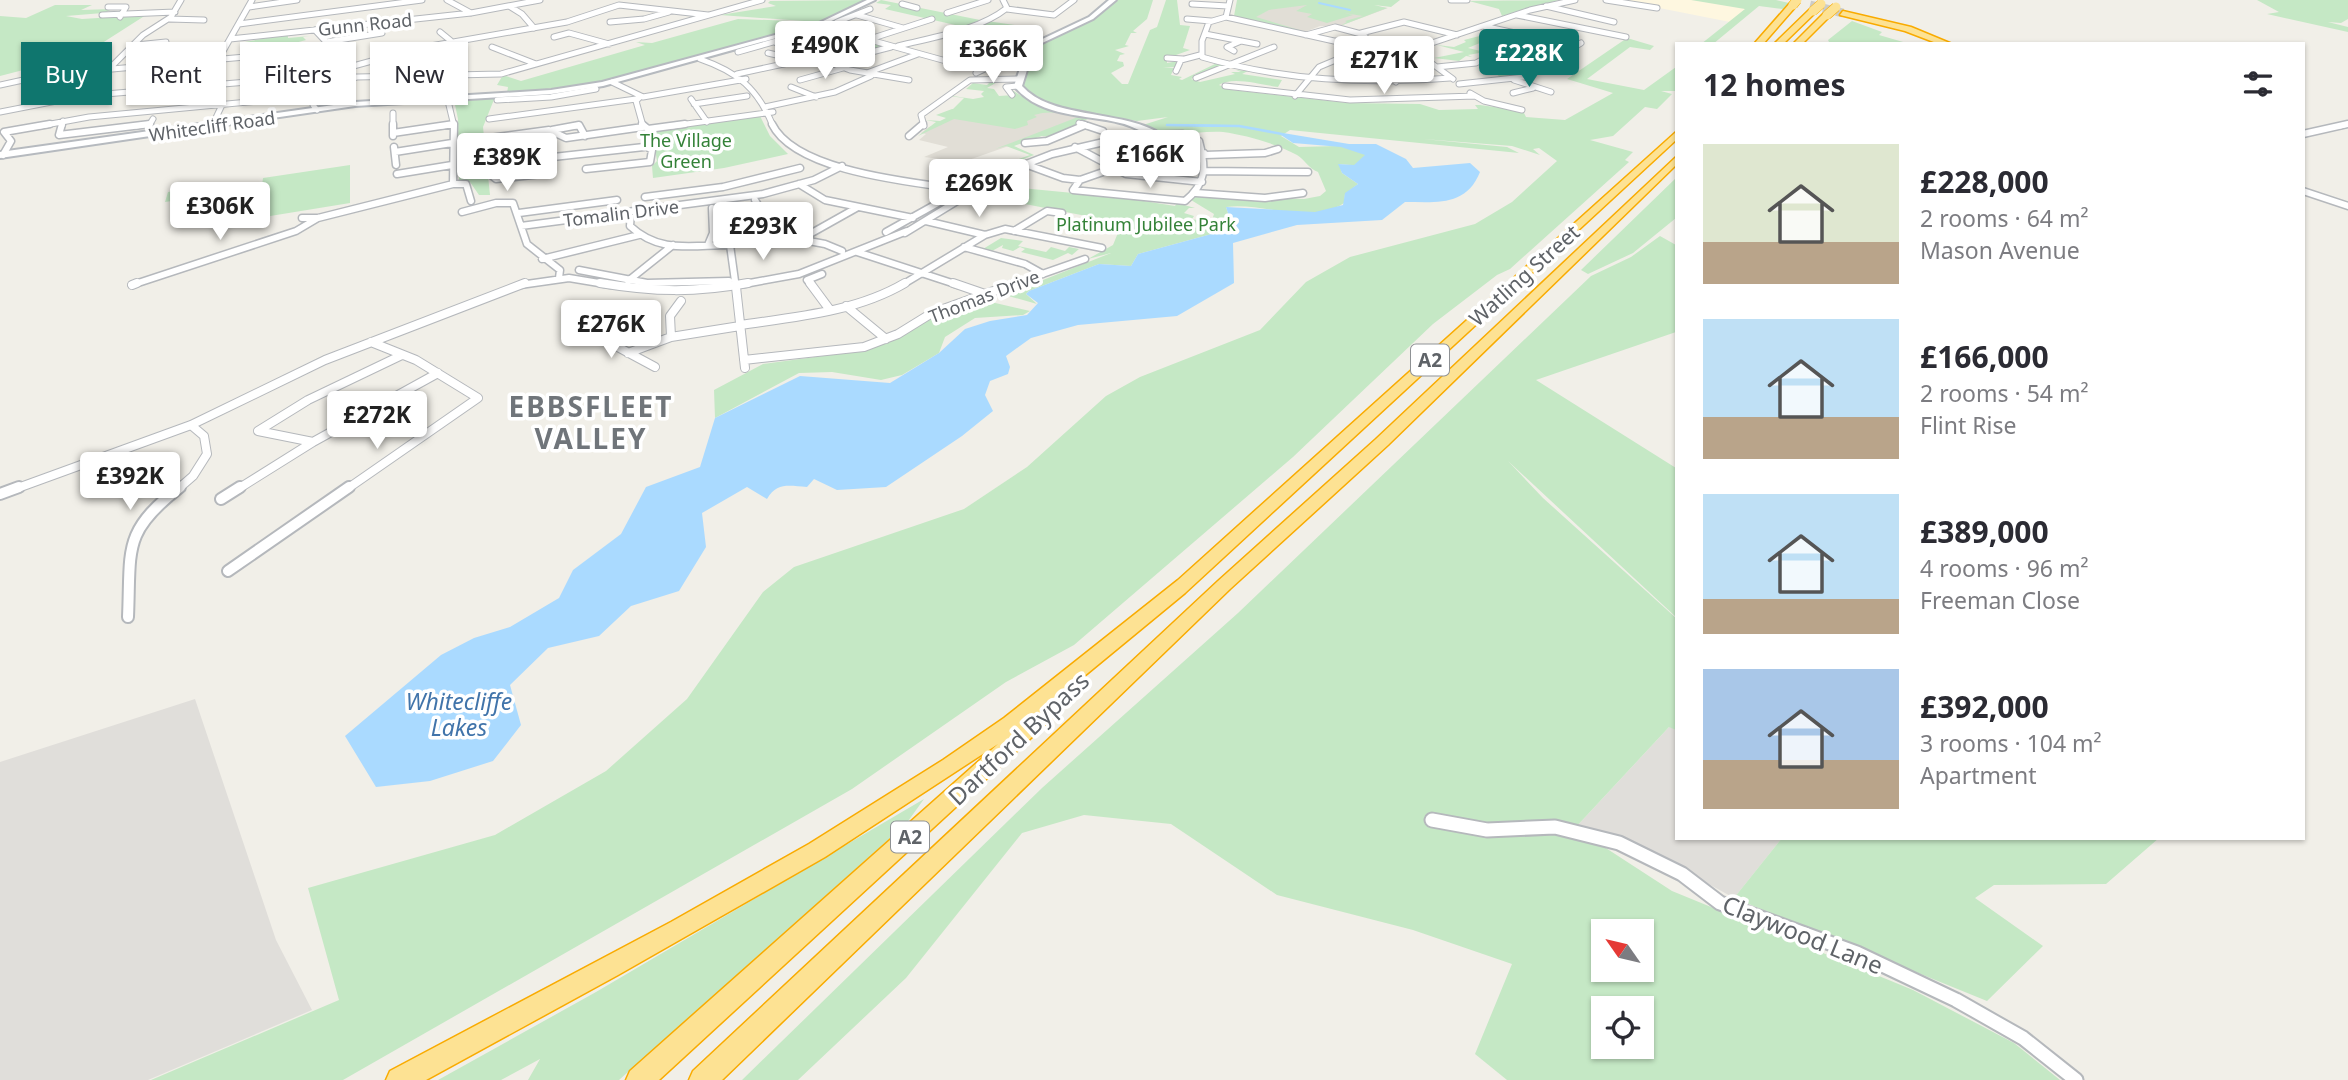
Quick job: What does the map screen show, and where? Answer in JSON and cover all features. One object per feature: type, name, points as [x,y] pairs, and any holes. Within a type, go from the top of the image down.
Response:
[{"type":"highway","points":[[1840,11],[1844,0]]},
{"type":"highway","points":[[1760,42],[1792,2],[1810,7]]},
{"type":"highway","points":[[1779,42],[1810,7],[1823,2]]},
{"type":"highway","points":[[1840,11],[1931,42]]},
{"type":"highway","points":[[1799,42],[1827,15],[1840,11],[1908,29],[1943,42]]},
{"type":"highway","points":[[1810,42],[1827,15]]},
{"type":"highway","name":"Watling Street","points":[[1180,588],[1675,136]]},
{"type":"highway","name":"Watling Street","points":[[1224,585],[1382,442],[1675,161]]},
{"type":"highway","points":[[1601,232],[1675,172]]},
{"type":"highway","name":"Dartford Bypass","points":[[703,1080],[1224,585]]},
{"type":"highway","name":"A2","points":[[400,1080],[726,901],[894,803],[1041,700],[1180,588]]},
{"type":"highway","name":"Dartford Bypass","points":[[640,1080],[1180,588]]},
{"type":"street","points":[[138,42],[144,34],[169,19],[181,0]]},
{"type":"street","points":[[226,46],[253,0]]},
{"type":"street","points":[[249,7],[297,0]]},
{"type":"street","points":[[239,24],[422,0]]},
{"type":"street","points":[[447,0],[471,13]]},
{"type":"street","name":"Gunn Road","points":[[230,38],[471,13],[540,0]]},
{"type":"street","points":[[749,0],[760,1]]},
{"type":"street","name":"Whitecliff Road","points":[[468,96],[551,92],[612,82],[816,25],[872,0]]},
{"type":"street","points":[[962,0],[975,3]]},
{"type":"street","points":[[957,15],[944,13],[988,0]]},
{"type":"street","points":[[833,62],[971,26],[1007,9],[1045,15],[1060,12],[1074,0]]},
{"type":"street","points":[[1018,83],[1032,48],[1042,39],[1091,18],[1113,0]]},
{"type":"street","points":[[1454,0],[1467,1]]},
{"type":"street","points":[[1412,49],[1516,15],[1575,0]]},
{"type":"street","points":[[1606,0],[1657,8]]},
{"type":"street","points":[[356,77],[501,74],[760,1]]},
{"type":"street","points":[[909,5],[921,1]]},
{"type":"street","points":[[1007,9],[1003,1],[1012,1]]},
{"type":"street","points":[[356,65],[451,41],[589,16],[617,2],[708,15]]},
{"type":"street","points":[[1192,5],[1229,3],[1226,17]]},
{"type":"street","points":[[902,4],[916,8]]},
{"type":"street","points":[[508,6],[521,13],[534,28]]},
{"type":"street","points":[[1546,6],[1614,22]]},
{"type":"street","points":[[108,8],[126,8],[120,16]]},
{"type":"street","points":[[836,23],[870,9]]},
{"type":"street","points":[[610,22],[644,19],[673,10]]},
{"type":"street","points":[[102,15],[175,12]]},
{"type":"street","points":[[857,15],[903,28]]},
{"type":"street","points":[[1516,15],[1626,37]]},
{"type":"street","points":[[926,17],[941,21]]},
{"type":"street","points":[[1187,19],[1211,21],[1226,17],[1343,43],[1368,41],[1412,49],[1475,96],[1522,110]]},
{"type":"street","points":[[169,19],[204,20]]},
{"type":"street","points":[[869,40],[932,19]]},
{"type":"street","points":[[407,20],[413,27]]},
{"type":"street","points":[[1200,55],[1211,21]]},
{"type":"street","points":[[1306,35],[1326,27],[1361,33],[1404,22],[1458,35]]},
{"type":"street","points":[[816,25],[946,61]]},
{"type":"street","points":[[1459,84],[1514,79],[1530,74],[1578,44],[1482,26]]},
{"type":"street","points":[[315,30],[326,42],[382,33]]},
{"type":"street","points":[[440,32],[451,41]]},
{"type":"street","points":[[554,37],[569,33],[609,44]]},
{"type":"street","points":[[738,52],[806,33]]},
{"type":"street","points":[[1361,33],[1368,41]]},
{"type":"street","points":[[1205,34],[1257,44]]},
{"type":"street","points":[[481,37],[494,46],[537,65]]},
{"type":"street","points":[[768,53],[782,56],[828,41]]},
{"type":"street","points":[[1234,51],[1227,47],[1242,41]]},
{"type":"street","points":[[774,42],[843,68],[868,75],[909,80]]},
{"type":"street","points":[[1295,96],[1319,67],[1375,44]]},
{"type":"street","points":[[1196,78],[1274,47]]},
{"type":"street","points":[[1491,47],[1513,52]]},
{"type":"street","points":[[1437,67],[1475,63],[1502,50]]},
{"type":"street","points":[[112,64],[126,52]]},
{"type":"street","points":[[552,130],[562,138],[585,136],[707,122],[770,109],[817,97],[919,54]]},
{"type":"street","points":[[976,73],[1015,55]]},
{"type":"street","points":[[1167,58],[1183,59],[1200,55],[1231,64],[1308,78],[1396,82],[1450,78]]},
{"type":"street","points":[[490,119],[686,90],[817,56]]},
{"type":"street","points":[[1342,57],[1378,67],[1396,82]]},
{"type":"street","points":[[704,58],[742,75],[770,109],[776,133],[804,151],[842,166],[973,191]]},
{"type":"street","points":[[1007,59],[1027,59]]},
{"type":"street","points":[[1176,71],[1183,59]]},
{"type":"street","points":[[800,80],[843,68]]},
{"type":"street","points":[[807,77],[816,80]]},
{"type":"street","points":[[909,136],[924,126],[921,115],[968,80],[981,78],[1018,83],[1036,103],[1123,118],[1146,132]]},
{"type":"street","points":[[1514,79],[1551,92]]},
{"type":"street","points":[[0,85],[21,80]]},
{"type":"street","points":[[612,82],[638,98],[650,144],[647,146]]},
{"type":"street","points":[[112,94],[240,83]]},
{"type":"street","points":[[993,87],[1018,83]]},
{"type":"street","points":[[1225,86],[1372,103],[1475,96]]},
{"type":"street","points":[[791,87],[817,97]]},
{"type":"street","points":[[1006,87],[1012,95]]},
{"type":"street","points":[[1513,93],[1534,88]]},
{"type":"street","points":[[497,100],[562,95],[596,89]]},
{"type":"street","points":[[686,90],[707,122]]},
{"type":"street","points":[[562,95],[567,108]]},
{"type":"street","points":[[226,105],[314,96],[314,107],[317,110]]},
{"type":"street","points":[[694,104],[747,97]]},
{"type":"street","points":[[0,112],[36,105]]},
{"type":"street","points":[[2,155],[11,142],[4,132],[63,121],[222,105]]},
{"type":"street","points":[[212,126],[222,105]]},
{"type":"street","name":"Whitecliff Road","points":[[2,155],[370,105]]},
{"type":"street","points":[[450,105],[454,124],[453,184]]},
{"type":"street","points":[[393,113],[397,172],[452,165]]},
{"type":"street","points":[[63,121],[60,135],[150,124],[153,119]]},
{"type":"street","points":[[393,138],[454,124]]},
{"type":"street","points":[[1025,143],[1031,145],[1055,139],[1082,124],[1103,131]]},
{"type":"street","points":[[2305,134],[2348,124]]},
{"type":"street","points":[[490,138],[579,125],[585,136]]},
{"type":"street","points":[[0,494],[191,425],[321,362],[526,283],[559,278],[651,292],[735,284],[799,274],[885,242],[1025,164],[1146,132],[1196,138],[1204,154],[1205,171],[1202,182],[1196,193],[1185,201],[1073,191],[1080,180]]},
{"type":"street","points":[[897,134],[918,138]]},
{"type":"street","points":[[1055,139],[1128,174],[1202,182]]},
{"type":"street","points":[[1044,162],[1077,149],[1130,140]]},
{"type":"street","points":[[395,152],[452,144]]},
{"type":"street","points":[[550,173],[498,179],[491,176],[490,161],[647,146],[652,150],[651,162],[586,169]]},
{"type":"street","points":[[1025,164],[1063,178],[1080,180],[1148,157],[1265,153],[1278,149]]},
{"type":"street","name":"Tomalin Drive","points":[[521,226],[726,200],[799,184],[842,166]]},
{"type":"street","points":[[645,197],[723,187],[800,168]]},
{"type":"street","points":[[1205,171],[1308,172]]},
{"type":"street","points":[[302,218],[318,218],[453,184],[466,184],[471,201]]},
{"type":"street","points":[[799,184],[823,200],[913,218]]},
{"type":"street","points":[[723,187],[726,200]]},
{"type":"street","points":[[2305,192],[2348,206]]},
{"type":"street","points":[[1196,193],[1265,198],[1303,193]]},
{"type":"street","points":[[519,213],[617,200]]},
{"type":"street","points":[[755,200],[772,228],[771,234]]},
{"type":"street","points":[[462,212],[513,203],[519,213],[530,249],[560,270],[559,278]]},
{"type":"street","points":[[579,270],[628,281],[735,284],[796,268],[842,251],[938,204]]},
{"type":"street","points":[[801,239],[858,207]]},
{"type":"street","points":[[708,245],[713,232],[712,208]]},
{"type":"street","points":[[1014,231],[1047,211],[1062,214]]},
{"type":"street","points":[[631,212],[630,226],[652,243],[673,246],[730,244],[771,234],[801,239],[842,251]]},
{"type":"street","points":[[132,285],[296,231],[318,218]]},
{"type":"street","points":[[926,220],[985,235]]},
{"type":"street","points":[[628,353],[671,337],[830,310],[887,294],[997,229],[1102,248]]},
{"type":"street","points":[[542,259],[639,235]]},
{"type":"street","points":[[730,244],[740,326]]},
{"type":"street","points":[[628,281],[673,246]]},
{"type":"street","points":[[964,247],[1026,265],[1043,274]]},
{"type":"street","points":[[857,252],[985,294]]},
{"type":"street","name":"Thomas Drive","points":[[740,326],[745,364],[873,344],[933,313],[1085,259]]},
{"type":"street","points":[[822,274],[807,280],[830,310]]},
{"type":"street","points":[[671,337],[670,316],[681,301]]},
{"type":"street","points":[[846,306],[886,339]]},
{"type":"street","points":[[594,319],[616,346],[655,367]]},
{"type":"street","points":[[228,571],[476,401],[477,394],[372,342]]},
{"type":"street","points":[[313,442],[257,429],[307,400],[402,355]]},
{"type":"street","points":[[221,499],[313,442],[439,373]]},
{"type":"street","points":[[128,617],[136,531],[149,513],[192,477],[207,454],[204,436],[191,425]]},
{"type":"street","name":"Claywood Lane","points":[[1433,820],[1487,830],[1555,827],[1619,843],[1682,874],[1720,902],[1857,953],[1956,1000],[2023,1038],[2076,1080]]},
{"type":"shaded area","points":[[1248,0],[1335,0],[1388,8],[1340,26],[1320,26],[1305,32],[1241,16]]},
{"type":"shaded area","points":[[1619,0],[1701,0],[1747,8],[1730,22]]},
{"type":"shaded area","points":[[1017,95],[1049,109],[1094,116],[963,162],[924,157],[948,147],[919,140],[926,134],[921,133],[929,127]]},
{"type":"shaded area","points":[[195,699],[276,940],[312,1010],[148,1080],[0,1080],[0,762]]},
{"type":"shaded area","points":[[1670,726],[1675,729],[1675,840],[1780,840],[1734,898],[1633,842],[1576,827]]},
{"type":"green space","points":[[870,0],[817,24],[603,83],[507,93],[508,87],[497,85],[503,75],[521,81],[645,45],[636,42],[652,43],[738,19],[793,21],[789,24],[800,26],[818,22],[720,15],[776,6],[768,3],[770,1]]},
{"type":"green space","points":[[881,0],[980,20],[964,27],[885,9],[891,5],[876,3]]},
{"type":"green space","name":"Platinum Jubilee Park","points":[[1118,0],[1153,0],[1147,19],[1133,31],[1137,33],[1131,33],[1125,45],[1129,46],[1115,50],[1125,54],[1120,55],[1117,61],[1123,62],[1124,66],[1111,73],[1122,84],[1128,84],[1150,30],[1157,27],[1166,0],[1177,0],[1180,25],[1190,26],[1183,48],[1190,50],[1176,55],[1181,57],[1167,61],[1178,61],[1175,67],[1163,67],[1174,68],[1171,75],[1182,77],[1179,79],[1182,80],[1194,74],[1197,76],[1191,79],[1200,82],[1235,74],[1231,72],[1241,72],[1236,70],[1248,71],[1242,74],[1282,80],[1278,87],[1239,81],[1219,85],[1232,90],[1348,103],[1420,104],[1439,110],[1478,109],[1475,105],[1480,105],[1523,111],[1526,117],[1565,120],[1613,93],[1567,79],[1627,38],[1654,46],[1650,50],[1630,47],[1587,79],[1644,90],[1675,68],[1675,91],[1661,91],[1672,94],[1657,109],[1645,107],[1613,136],[1590,140],[1633,152],[1625,160],[1629,162],[1510,269],[1497,275],[1433,324],[1293,457],[1074,645],[1006,682],[852,789],[343,1080],[151,1080],[339,1000],[308,888],[495,835],[606,771],[687,699],[763,592],[794,567],[964,509],[1027,467],[1106,396],[1140,377],[1260,330],[1306,282],[1350,257],[1475,224],[1512,202],[1557,161],[1539,148],[1533,149],[1540,155],[1512,146],[1423,139],[1507,147],[1519,153],[1290,130],[1281,136],[1299,147],[1376,145],[1389,181],[1351,165],[1339,164],[1342,173],[1358,184],[1345,194],[1344,203],[1331,210],[1301,213],[1240,206],[1226,207],[1228,213],[1219,232],[1138,254],[1131,266],[1099,264],[1029,291],[1026,294],[1037,304],[1005,295],[1111,253],[1088,259],[1113,245],[1122,223],[984,196],[999,186],[1125,198],[1175,206],[1177,203],[1195,208],[1189,208],[1184,213],[1194,216],[1192,219],[1211,223],[1214,214],[1191,200],[1196,195],[1304,199],[1320,196],[1326,191],[1318,172],[1300,157],[1261,140],[1223,132],[1162,133],[1143,125],[1168,117],[1137,121],[1037,102],[1021,85],[1028,64],[1037,50],[1047,40],[1103,12]]},
{"type":"green space","points":[[1237,0],[1400,0],[1391,7],[1374,5],[1387,8],[1340,26],[1347,22],[1345,21],[1363,16],[1344,13],[1353,15],[1327,23],[1307,17],[1312,14],[1296,11],[1307,5],[1269,10],[1256,17],[1306,32],[1234,16]]},
{"type":"green space","points":[[1559,0],[1502,16],[1499,9],[1469,1]]},
{"type":"green space","points":[[1691,0],[1776,0],[1789,3],[1783,9],[1759,6],[1715,42],[1704,42],[1745,9]]},
{"type":"green space","points":[[2257,0],[2348,0],[2348,19],[2341,23],[2328,22],[2348,27],[2348,32],[2267,14],[2279,12]]},
{"type":"green space","points":[[55,5],[92,5],[81,10],[112,9],[101,15],[103,13],[66,16],[82,19],[146,15],[104,42],[21,42],[21,71],[0,76],[0,16],[26,18]]},
{"type":"green space","points":[[987,21],[1043,29],[1025,35],[1014,30],[1018,35],[1008,39],[986,33],[990,30],[983,25]]},
{"type":"green space","points":[[1852,21],[1882,32],[1879,35],[1903,42],[1829,42],[1828,40]]},
{"type":"green space","points":[[1495,32],[1502,34],[1498,36],[1558,48],[1547,49],[1515,69],[1520,71],[1505,72],[1511,78],[1503,79],[1482,64],[1496,66],[1518,54],[1526,55],[1531,49],[1517,49],[1520,47],[1487,40],[1468,48],[1485,52],[1468,55],[1472,57],[1466,56],[1459,61],[1434,58],[1464,52],[1437,45],[1454,47],[1466,42],[1464,40]]},
{"type":"green space","points":[[288,34],[288,38],[310,36],[303,37],[306,40],[299,42],[245,42]]},
{"type":"green space","points":[[1025,35],[1029,35],[956,60]]},
{"type":"green space","points":[[847,36],[886,47],[835,59],[804,50]]},
{"type":"green space","points":[[1217,63],[1223,65],[1201,74],[1194,74]]},
{"type":"green space","points":[[992,80],[999,81],[987,88],[994,89],[999,96],[1014,95],[1009,88],[1037,106],[1094,116],[1050,137],[1042,136],[1014,146],[1034,155],[1003,167],[999,166],[1030,155],[1006,146],[995,149],[1078,117],[1040,113],[1027,121],[1028,125],[1015,129],[954,119],[918,136],[936,122],[926,120],[940,121],[946,118],[936,115],[953,109],[964,98],[949,96],[955,94],[953,96],[973,99],[984,97],[981,94],[984,91],[966,89],[973,83],[987,85]]},
{"type":"green space","points":[[495,97],[483,127],[490,195],[479,195],[470,182],[459,180],[458,119],[455,105],[468,105],[468,99]]},
{"type":"green space","name":"The Village Green","points":[[760,116],[770,136],[788,154],[724,168],[653,178],[652,166],[657,161],[652,132]]},
{"type":"green space","points":[[350,165],[350,203],[258,218],[263,178]]},
{"type":"green space","points":[[1675,179],[1675,219],[1633,253],[1588,274],[1581,270]]},
{"type":"green space","points":[[221,184],[219,194],[165,202],[168,192]]},
{"type":"green space","points":[[756,203],[754,231],[740,241],[725,240],[722,209]]},
{"type":"green space","points":[[1660,236],[1675,244],[1675,332],[1536,380],[1675,467],[1675,616],[1508,461],[1543,498],[1675,617],[1675,730],[1669,727],[1575,828],[1672,891],[1913,990],[2014,1043],[2060,1080],[1507,1080],[1475,1054],[1512,964],[1413,930],[1277,895],[1171,824],[1084,815],[1022,833],[906,978],[798,1080],[742,1080],[1042,788],[1238,613],[1591,276],[1631,257]]},
{"type":"green space","points":[[1001,238],[1023,241],[1018,246],[1046,252],[1051,247],[1065,251],[1069,247],[1079,249],[1072,255],[1068,253],[1053,260],[1021,252],[1025,249],[1020,247],[1013,251],[1002,248],[1003,245],[992,251],[983,249]]},
{"type":"green space","points":[[978,299],[1030,311],[1023,315],[975,318],[945,337],[939,353],[902,375],[881,380],[832,372],[799,373],[715,418],[714,390],[763,364],[867,350],[935,315]]},
{"type":"green space","points":[[924,799],[906,824],[619,1080],[528,1080],[540,1059],[501,1080],[438,1080],[596,992]]},
{"type":"green space","points":[[1780,840],[2157,840],[2106,884],[1994,885],[1975,898],[2043,946],[1987,1001],[1734,898]]},
{"type":"water","name":"Whitecliffe Lakes","points":[[1283,133],[1349,144],[1376,144],[1406,159],[1413,168],[1470,163],[1480,172],[1467,191],[1458,197],[1439,202],[1405,202],[1382,220],[1297,225],[1233,243],[1234,283],[1177,316],[1078,325],[1031,338],[1006,356],[1010,367],[1008,374],[990,381],[985,395],[993,411],[962,436],[886,487],[837,490],[814,479],[807,487],[779,487],[767,499],[747,487],[702,513],[706,547],[679,591],[631,606],[599,636],[548,648],[510,685],[521,725],[493,761],[430,781],[376,787],[345,736],[441,655],[474,638],[510,627],[559,598],[573,570],[621,534],[646,487],[700,467],[715,418],[800,376],[890,383],[939,353],[965,329],[990,321],[1027,315],[1038,303],[1026,294],[1029,291],[1099,264],[1131,266],[1138,254],[1219,232],[1228,213],[1226,207],[1315,212],[1343,205],[1345,193],[1358,184],[1342,173],[1338,164],[1354,165],[1365,155],[1341,147],[1293,143],[1281,135]]},
{"type":"waterway","points":[[1319,3],[1350,10]]},
{"type":"waterway","points":[[1229,126],[1167,125],[1239,126],[1282,134]]},
{"type":"tunnel","points":[[1810,5],[1843,13]]},
{"type":"district","name":"EBBSFLEET VALLEY","points":[[591,422]]}]
